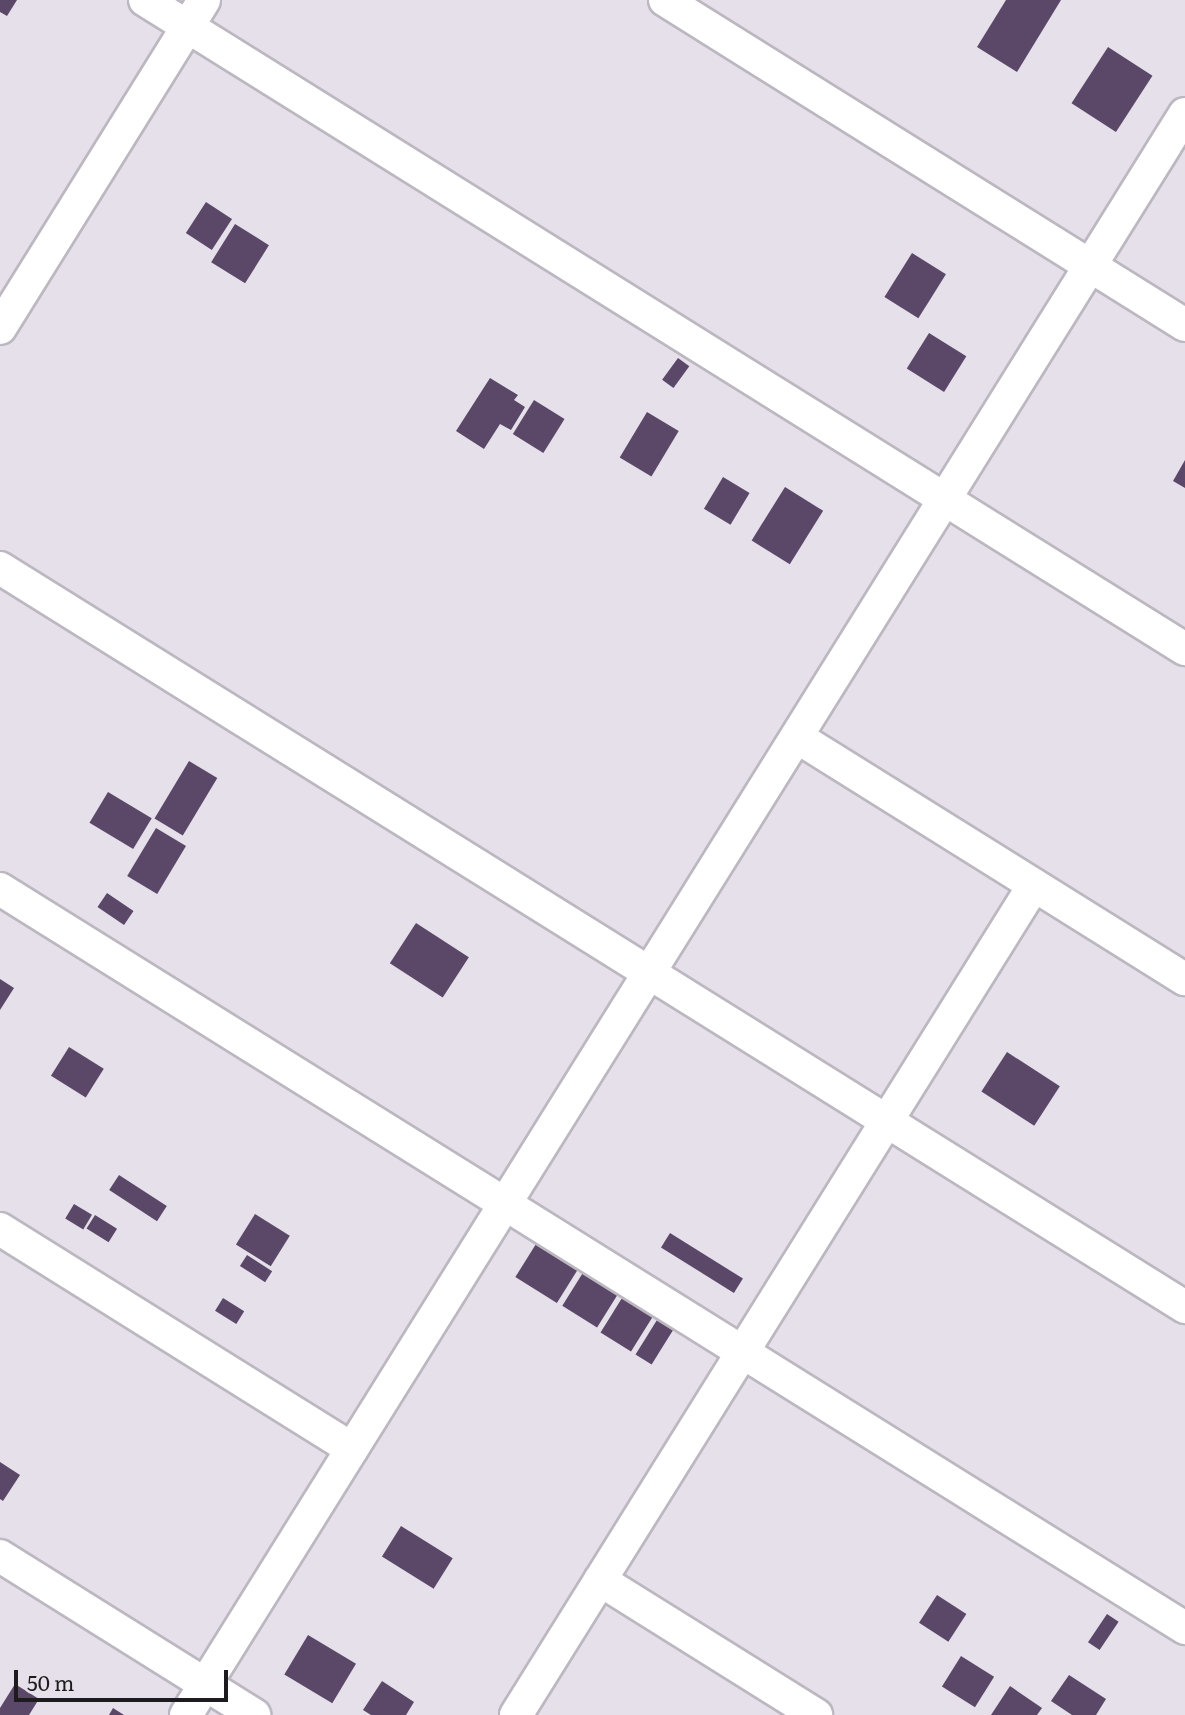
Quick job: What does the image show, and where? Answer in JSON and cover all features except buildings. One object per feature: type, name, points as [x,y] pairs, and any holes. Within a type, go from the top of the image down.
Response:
[{"type":"street","points":[[145,0],[1185,649]]},
{"type":"street","points":[[0,328],[204,0]]},
{"type":"street","points":[[665,0],[1185,324]]},
{"type":"street","points":[[186,1715],[1185,114]]},
{"type":"street","points":[[0,568],[1185,1307]]},
{"type":"street","points":[[797,737],[1185,979]]},
{"type":"street","points":[[516,1715],[1034,885]]},
{"type":"street","points":[[0,889],[1185,1629]]},
{"type":"street","points":[[0,1229],[352,1449]]},
{"type":"street","points":[[0,1556],[254,1715]]},
{"type":"street","points":[[600,1580],[816,1715]]}]
